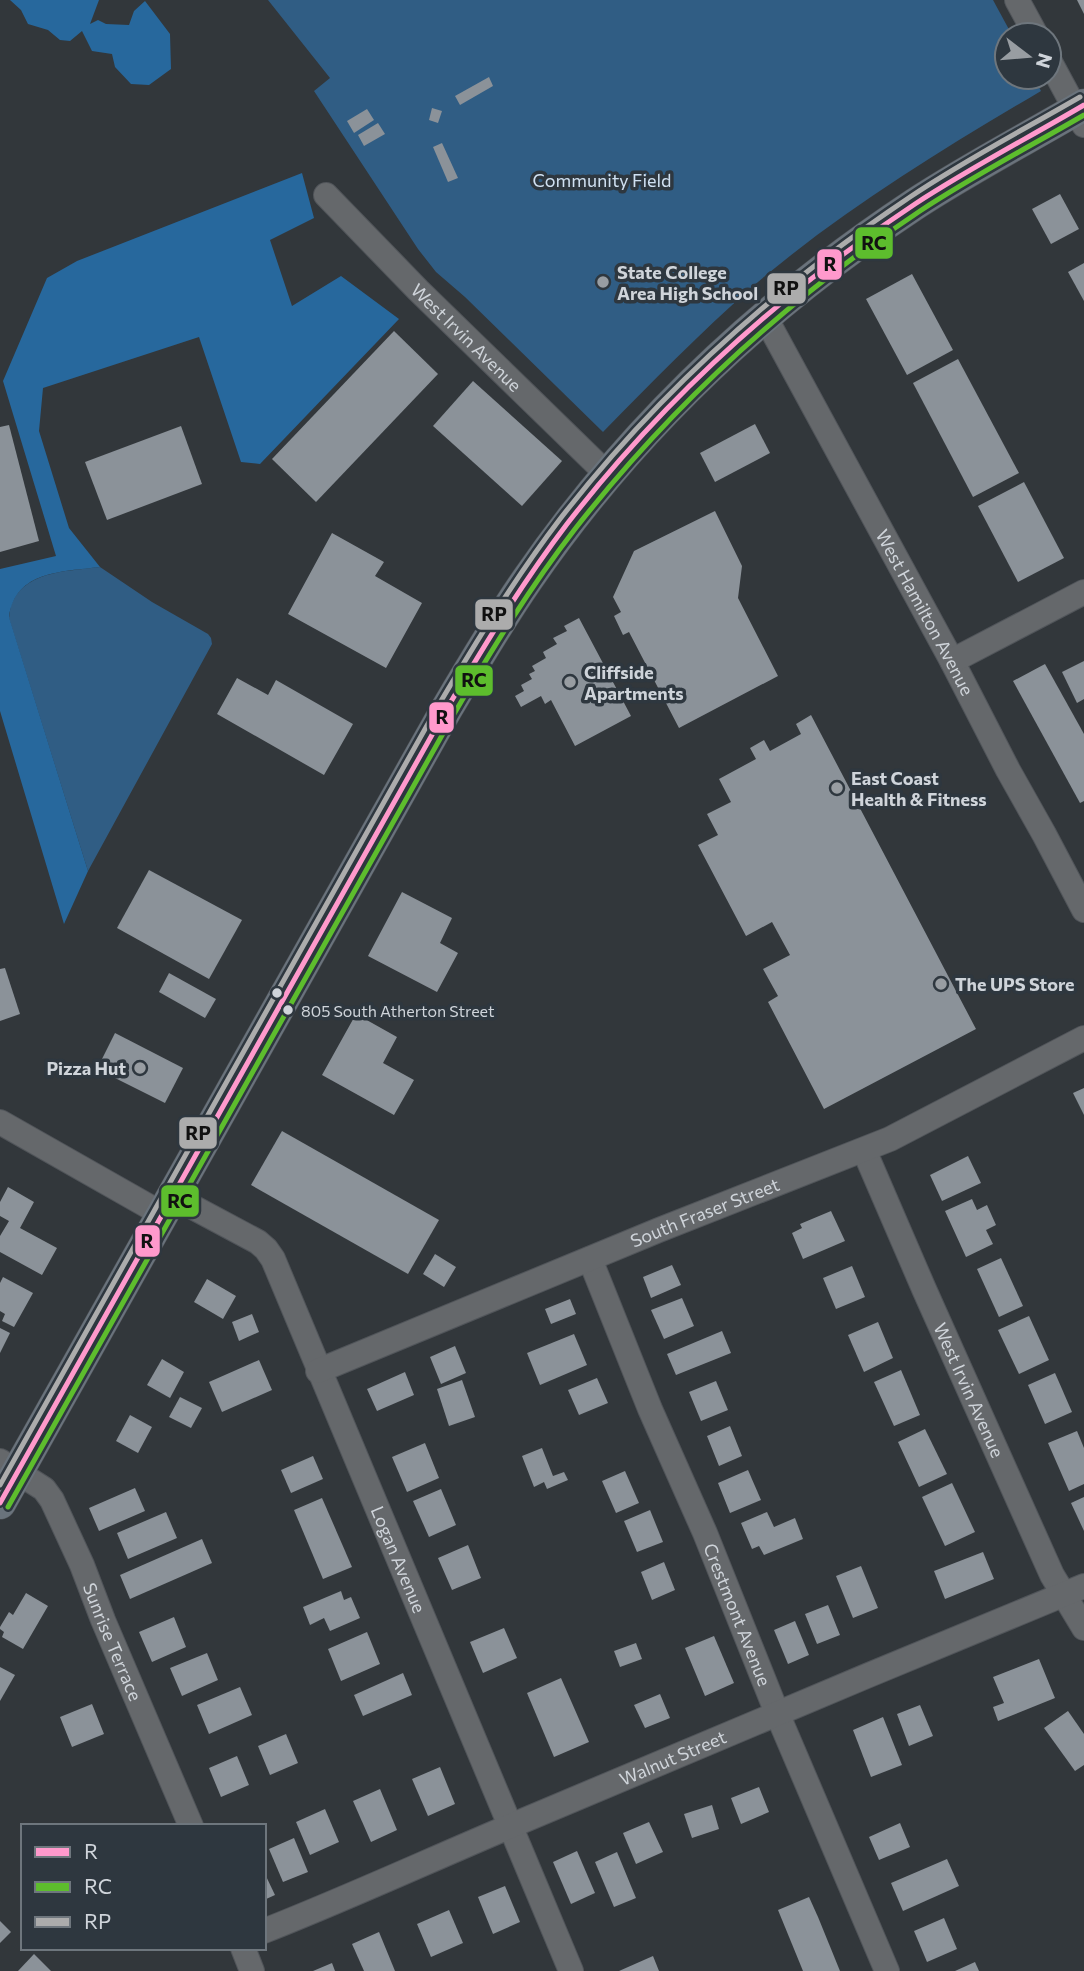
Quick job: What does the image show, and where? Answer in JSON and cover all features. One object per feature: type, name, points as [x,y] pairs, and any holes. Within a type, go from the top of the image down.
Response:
[{"type":"main road","points":[[0,1503],[9,1466],[167,1205],[480,653],[528,578],[608,475],[684,390],[765,317],[851,248],[975,166],[1081,113]]},
{"type":"street","points":[[1017,0],[1028,21]]},
{"type":"street","points":[[1063,83],[1081,113]]},
{"type":"street","name":"West Irvin Avenue","points":[[326,195],[418,290],[608,475]]},
{"type":"street","name":"West Hamilton Avenue","points":[[765,317],[1084,910]]},
{"type":"street","points":[[951,661],[1084,592]]},
{"type":"street","name":"South Fraser Street","points":[[318,1371],[659,1230],[890,1139],[1084,1038]]},
{"type":"street","name":"Logan Avenue","points":[[0,1122],[167,1205],[258,1242],[266,1248],[273,1259],[571,1971]]},
{"type":"street","name":"West Irvin Avenue","points":[[864,1150],[924,1289],[1073,1590],[1084,1628]]},
{"type":"street","name":"Crestmont Avenue","points":[[590,1259],[650,1409],[705,1533],[887,1971]]},
{"type":"street","name":"Sunrise Terrace","points":[[9,1466],[44,1489],[52,1500],[82,1565],[190,1824]]},
{"type":"street","name":"Walnut Street","points":[[266,1930],[1073,1590]]},
{"type":"street","points":[[244,1950],[252,1971]]},
{"type":"green space","name":"Community Field","points":[[268,0],[993,0],[1004,21],[993,21],[993,91],[1041,91],[892,183],[786,259],[714,322],[603,432],[436,272],[418,249],[314,91],[330,78]]},
{"type":"green space","points":[[100,567],[152,602],[208,634],[212,644],[88,871],[9,618],[13,601],[29,583],[64,571]]},
{"type":"shaded area","points":[[10,0],[99,0],[90,24],[98,20],[106,24],[129,25],[134,11],[145,1],[170,34],[171,69],[149,85],[131,84],[115,67],[112,54],[92,51],[82,31],[70,41],[60,40],[48,30],[28,24],[21,10]]},
{"type":"shaded area","points":[[302,173],[314,218],[270,240],[292,306],[341,276],[399,319],[260,464],[241,462],[199,337],[43,388],[39,431],[69,528],[100,567],[56,573],[31,582],[13,602],[9,617],[88,871],[64,924],[0,711],[0,569],[56,556],[3,381],[47,278],[77,261]]},
{"type":"building","points":[[1077,0],[1084,0],[1084,14]]},
{"type":"building","points":[[489,77],[493,86],[460,105],[455,96]]},
{"type":"building","points":[[432,108],[442,111],[438,123],[429,120]]},
{"type":"building","points":[[367,109],[374,120],[354,133],[347,121]]},
{"type":"building","points":[[378,123],[385,134],[364,146],[358,135]]},
{"type":"building","points":[[442,143],[458,178],[448,182],[433,147]]},
{"type":"building","points":[[1060,194],[1079,229],[1051,244],[1032,209]]},
{"type":"building","points":[[1084,263],[1084,301],[1068,272]]},
{"type":"building","points":[[912,274],[953,350],[907,375],[866,299]]},
{"type":"building","points":[[394,331],[438,374],[316,502],[272,459]]},
{"type":"building","points":[[958,359],[1019,473],[973,497],[913,383]]},
{"type":"building","points":[[473,381],[562,461],[522,506],[433,426]]},
{"type":"building","points":[[755,424],[770,453],[715,482],[700,453]]},
{"type":"building","points":[[9,425],[39,541],[0,552],[0,427]]},
{"type":"building","points":[[181,426],[202,484],[107,520],[85,462]]},
{"type":"building","points":[[1024,482],[1064,558],[1018,582],[978,506]]},
{"type":"building","points":[[715,511],[742,566],[738,598],[778,676],[679,728],[629,632],[623,635],[614,616],[621,612],[613,597],[634,551]]},
{"type":"building","points":[[332,533],[384,562],[375,576],[422,603],[386,668],[288,614]]},
{"type":"building","name":"Cliffside Apartments","points":[[579,618],[631,716],[575,746],[551,700],[545,704],[541,696],[521,707],[515,696],[524,691],[521,685],[532,679],[529,674],[535,671],[532,666],[546,658],[543,652],[557,644],[553,638],[567,631],[564,626]]},
{"type":"building","points":[[1084,661],[1084,699],[1077,703],[1062,672]]},
{"type":"building","points":[[1045,664],[1084,734],[1084,801],[1080,803],[1013,681]]},
{"type":"building","points":[[237,678],[268,695],[276,680],[353,724],[324,775],[217,714]]},
{"type":"building","points":[[811,715],[976,1029],[824,1109],[768,1002],[778,996],[763,969],[790,955],[772,922],[746,936],[698,845],[718,835],[707,814],[731,802],[719,779],[756,759],[750,748],[764,740],[770,751],[801,734],[796,724]]},
{"type":"building","points":[[149,870],[242,920],[209,979],[117,928]]},
{"type":"building","points":[[402,892],[452,918],[440,943],[458,953],[437,992],[368,956]]},
{"type":"building","points":[[5,968],[20,1014],[0,1021],[0,969]]},
{"type":"building","points":[[169,973],[216,999],[205,1018],[159,992]]},
{"type":"building","points":[[356,1014],[397,1037],[383,1063],[414,1080],[394,1115],[322,1075]]},
{"type":"building","name":"Pizza Hut","points":[[115,1033],[183,1068],[165,1103],[97,1069]]},
{"type":"building","points":[[1084,1088],[1084,1115],[1073,1093]]},
{"type":"building","points":[[282,1131],[439,1220],[408,1274],[251,1185]]},
{"type":"building","points":[[968,1156],[981,1183],[942,1201],[930,1175]]},
{"type":"building","points":[[8,1187],[34,1202],[20,1228],[57,1248],[42,1275],[0,1252],[0,1236],[9,1221],[0,1216],[0,1202]]},
{"type":"building","points":[[972,1199],[977,1210],[987,1205],[996,1225],[986,1230],[993,1244],[966,1257],[945,1211]]},
{"type":"building","points":[[831,1211],[845,1241],[803,1259],[792,1233],[802,1228],[800,1224]]},
{"type":"building","points":[[435,1254],[456,1267],[444,1287],[423,1274]]},
{"type":"building","points":[[1001,1258],[1023,1306],[999,1317],[977,1269]]},
{"type":"building","points":[[672,1265],[681,1285],[651,1298],[643,1277]]},
{"type":"building","points":[[852,1266],[865,1297],[836,1309],[823,1278]]},
{"type":"building","points":[[3,1277],[33,1293],[14,1327],[2,1321],[5,1314],[0,1311],[0,1283]]},
{"type":"building","points":[[207,1279],[236,1296],[223,1319],[194,1302]]},
{"type":"building","points":[[682,1298],[694,1326],[664,1339],[651,1310]]},
{"type":"building","points":[[570,1299],[576,1314],[551,1324],[545,1309]]},
{"type":"building","points":[[252,1314],[259,1332],[239,1341],[232,1322]]},
{"type":"building","points":[[1029,1316],[1049,1360],[1019,1374],[998,1330]]},
{"type":"building","points":[[878,1322],[893,1358],[864,1372],[848,1335]]},
{"type":"building","points":[[0,1328],[10,1333],[0,1353]]},
{"type":"building","points":[[722,1331],[731,1353],[676,1375],[667,1354]]},
{"type":"building","points":[[574,1334],[587,1365],[540,1385],[527,1353]]},
{"type":"building","points":[[455,1346],[466,1373],[441,1384],[430,1357]]},
{"type":"building","points":[[162,1359],[184,1372],[170,1398],[147,1385]]},
{"type":"building","points":[[259,1360],[272,1390],[222,1412],[209,1382]]},
{"type":"building","points":[[901,1370],[920,1415],[894,1426],[874,1382]]},
{"type":"building","points":[[405,1372],[414,1395],[377,1411],[367,1389]]},
{"type":"building","points":[[1055,1373],[1072,1412],[1045,1424],[1028,1385]]},
{"type":"building","points":[[597,1378],[608,1403],[579,1415],[568,1390]]},
{"type":"building","points":[[462,1380],[475,1417],[449,1426],[437,1389]]},
{"type":"building","points":[[716,1381],[728,1410],[701,1421],[689,1392]]},
{"type":"building","points":[[180,1397],[202,1408],[191,1428],[169,1417]]},
{"type":"building","points":[[130,1415],[152,1427],[138,1453],[116,1441]]},
{"type":"building","points":[[730,1426],[742,1456],[719,1466],[707,1436]]},
{"type":"building","points":[[925,1429],[947,1474],[919,1487],[898,1442]]},
{"type":"building","points":[[1077,1431],[1084,1448],[1084,1484],[1069,1491],[1048,1443]]},
{"type":"building","points":[[425,1443],[439,1478],[407,1492],[392,1457]]},
{"type":"building","points":[[542,1448],[553,1476],[564,1472],[568,1480],[547,1489],[544,1482],[534,1487],[522,1456]]},
{"type":"building","points":[[313,1456],[323,1479],[291,1493],[281,1470]]},
{"type":"building","points":[[748,1470],[761,1500],[730,1513],[718,1483]]},
{"type":"building","points":[[625,1471],[639,1503],[616,1513],[602,1481]]},
{"type":"building","points":[[952,1483],[975,1532],[945,1546],[922,1497]]},
{"type":"building","points":[[135,1488],[145,1511],[99,1531],[89,1508]]},
{"type":"building","points":[[441,1489],[456,1525],[429,1537],[413,1501]]},
{"type":"building","points":[[1084,1497],[1084,1531],[1071,1503]]},
{"type":"building","points":[[322,1498],[352,1567],[323,1579],[294,1510]]},
{"type":"building","points":[[650,1510],[663,1542],[637,1552],[624,1521]]},
{"type":"building","points":[[166,1512],[177,1538],[128,1559],[117,1533]]},
{"type":"building","points":[[767,1512],[774,1527],[795,1518],[803,1539],[764,1555],[759,1546],[752,1549],[741,1523]]},
{"type":"building","points":[[202,1539],[212,1563],[130,1599],[120,1575]]},
{"type":"building","points":[[468,1545],[481,1578],[452,1590],[438,1558]]},
{"type":"building","points":[[983,1552],[994,1579],[945,1599],[934,1571]]},
{"type":"building","points":[[664,1562],[675,1590],[652,1600],[641,1572]]},
{"type":"building","points":[[861,1566],[878,1608],[853,1618],[836,1576]]},
{"type":"building","points":[[341,1591],[344,1600],[351,1597],[360,1618],[330,1631],[324,1618],[310,1625],[303,1607]]},
{"type":"building","points":[[26,1593],[48,1606],[23,1649],[2,1637],[4,1632],[0,1627],[9,1612],[13,1615]]},
{"type":"building","points":[[828,1605],[840,1635],[817,1644],[805,1614]]},
{"type":"building","points":[[174,1617],[186,1647],[152,1662],[139,1632]]},
{"type":"building","points":[[795,1621],[809,1655],[788,1664],[774,1630]]},
{"type":"building","points":[[504,1628],[517,1658],[483,1673],[470,1642]]},
{"type":"building","points":[[367,1632],[380,1664],[341,1681],[328,1649]]},
{"type":"building","points":[[714,1636],[734,1683],[705,1696],[685,1648]]},
{"type":"building","points":[[636,1643],[642,1659],[620,1667],[614,1651]]},
{"type":"building","points":[[207,1653],[218,1680],[182,1696],[170,1668]]},
{"type":"building","points":[[1039,1659],[1055,1698],[998,1721],[993,1707],[1004,1703],[993,1677]]},
{"type":"building","points":[[0,1667],[15,1675],[0,1701]]},
{"type":"building","points":[[403,1673],[412,1695],[363,1716],[354,1695]]},
{"type":"building","points":[[561,1678],[589,1742],[554,1757],[527,1693]]},
{"type":"building","points":[[240,1687],[252,1715],[209,1734],[197,1705]]},
{"type":"building","points":[[660,1694],[670,1718],[645,1728],[634,1705]]},
{"type":"building","points":[[92,1704],[104,1734],[72,1747],[60,1717]]},
{"type":"building","points":[[920,1705],[933,1736],[909,1746],[897,1714]]},
{"type":"building","points":[[1068,1711],[1084,1734],[1084,1765],[1075,1771],[1044,1728]]},
{"type":"building","points":[[883,1717],[902,1765],[871,1777],[853,1730]]},
{"type":"building","points":[[286,1734],[298,1763],[270,1775],[258,1746]]},
{"type":"building","points":[[237,1756],[249,1785],[221,1797],[209,1768]]},
{"type":"building","points":[[440,1767],[455,1804],[428,1816],[412,1779]]},
{"type":"building","points":[[759,1787],[769,1812],[741,1824],[731,1798]]},
{"type":"building","points":[[380,1789],[397,1830],[371,1842],[353,1801]]},
{"type":"building","points":[[712,1805],[719,1829],[692,1838],[684,1814]]},
{"type":"building","points":[[325,1809],[339,1842],[310,1855],[296,1822]]},
{"type":"building","points":[[649,1822],[663,1852],[636,1864],[623,1833]]},
{"type":"building","points":[[900,1823],[910,1847],[879,1860],[869,1837]]},
{"type":"building","points":[[294,1838],[308,1872],[283,1882],[269,1849]]},
{"type":"building","points":[[577,1851],[595,1893],[571,1904],[553,1862]]},
{"type":"building","points":[[617,1852],[636,1898],[614,1907],[595,1862]]},
{"type":"building","points":[[947,1859],[959,1886],[903,1911],[891,1883]]},
{"type":"building","points":[[266,1876],[275,1895],[266,1899]]},
{"type":"building","points":[[505,1886],[520,1922],[493,1934],[478,1897]]},
{"type":"building","points":[[809,1897],[840,1971],[803,1971],[778,1910]]},
{"type":"building","points":[[449,1910],[463,1943],[431,1957],[417,1924]]},
{"type":"building","points":[[944,1918],[957,1949],[927,1962],[914,1931]]},
{"type":"building","points":[[0,1921],[11,1932],[0,1943]]},
{"type":"building","points":[[379,1932],[395,1971],[364,1971],[352,1944]]},
{"type":"building","points":[[34,1954],[51,1971],[18,1971]]},
{"type":"building","points":[[653,1956],[659,1971],[619,1971]]},
{"type":"building","points":[[975,1962],[979,1971],[955,1971]]},
{"type":"building","points":[[332,1963],[335,1971],[313,1971]]},
{"type":"transit line","name":"RP","points":[[0,1485],[438,706],[481,634],[560,519],[637,428],[679,385],[767,304],[861,231],[931,183],[1080,97]]},
{"type":"transit line","name":"R","points":[[0,1503],[446,710],[519,592],[567,524],[604,478],[685,391],[772,311],[819,273],[915,204],[1084,105]]},
{"type":"transit line","name":"RC","points":[[8,1507],[454,714],[542,574],[575,529],[612,483],[692,397],[735,356],[824,280],[940,198],[1084,115]]},
{"type":"place","name":"State College Area High School","points":[[603,282]]},
{"type":"place","name":"Cliffside Apartments","points":[[570,682]]},
{"type":"place","name":"East Coast Health & Fitness","points":[[837,788]]},
{"type":"place","name":"The UPS Store","points":[[941,984]]},
{"type":"place","name":"805 South Atherton Street","points":[[288,1010]]},
{"type":"place","name":"Pizza Hut","points":[[140,1068]]}]
